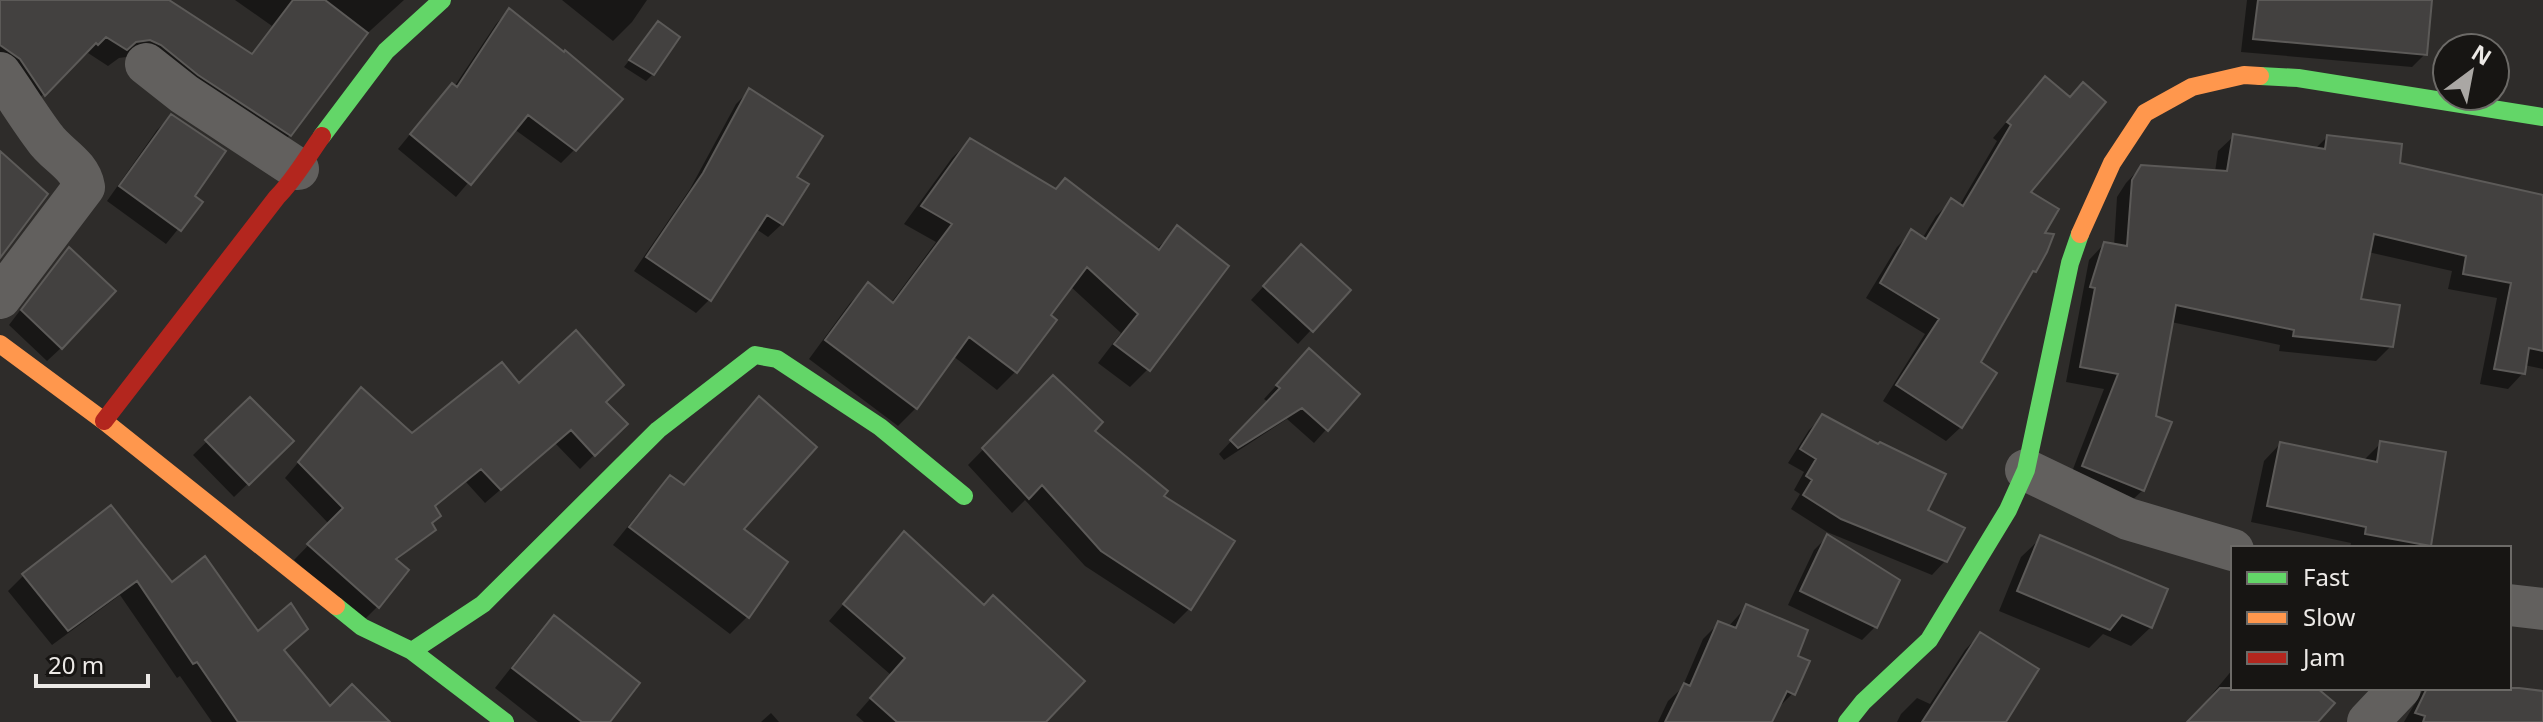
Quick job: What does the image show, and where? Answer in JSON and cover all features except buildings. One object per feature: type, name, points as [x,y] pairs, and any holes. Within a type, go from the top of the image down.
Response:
[{"type":"street","points":[[104,421],[277,197],[293,181],[298,169],[386,51],[442,0]]},
{"type":"street","points":[[146,64],[184,94],[298,169]]},
{"type":"street","points":[[0,73],[46,140],[82,178],[84,187],[0,298]]},
{"type":"street","points":[[1847,722],[1863,702],[1929,640],[2008,510],[2026,470],[2070,263],[2086,217],[2112,163],[2145,113],[2192,87],[2244,75],[2298,78],[2543,117]]},
{"type":"street","points":[[0,344],[104,421],[362,627],[412,651],[505,722]]},
{"type":"street","points":[[412,651],[483,604],[658,430],[755,355],[777,359],[880,427],[964,496]]},
{"type":"street","points":[[2026,470],[2128,519],[2231,549]]},
{"type":"street","points":[[2511,605],[2543,609]]},
{"type":"street","points":[[2368,722],[2398,690]]},
{"type":"traffic: fast","points":[[322,136],[386,51],[442,0]]},
{"type":"traffic: fast","points":[[2260,76],[2298,78],[2543,117]]},
{"type":"traffic: fast","points":[[1847,722],[1863,702],[1929,640],[2008,510],[2026,470],[2070,263],[2080,234]]},
{"type":"traffic: fast","points":[[412,651],[483,604],[658,430],[755,355],[777,359],[880,427],[964,496]]},
{"type":"traffic: fast","points":[[336,606],[362,627],[412,651],[505,722]]},
{"type":"traffic: slow","points":[[2080,234],[2112,163],[2145,113],[2192,87],[2244,75],[2260,76]]},
{"type":"traffic: slow","points":[[0,344],[104,421],[336,606]]},
{"type":"traffic: jam","points":[[104,421],[290,183],[322,136]]}]
